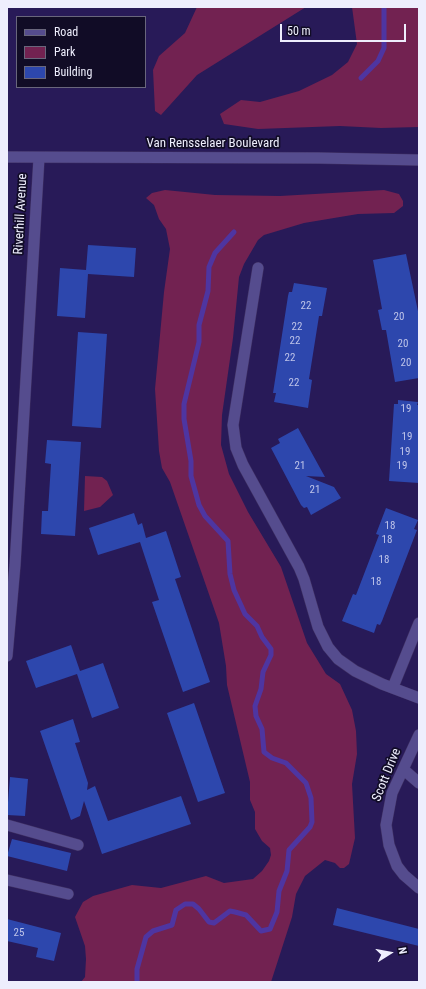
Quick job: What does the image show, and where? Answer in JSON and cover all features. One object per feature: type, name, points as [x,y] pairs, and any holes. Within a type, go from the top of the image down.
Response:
[{"type":"street","name":"Van Rensselaer Boulevard","points":[[7,157],[318,158],[419,160]]},
{"type":"street","name":"Riverhill Avenue","points":[[7,656],[15,565],[39,158]]},
{"type":"street","points":[[258,268],[233,425],[236,448],[299,567],[306,585],[318,627],[328,648],[338,659],[355,671],[382,684],[419,698]]},
{"type":"street","points":[[393,687],[419,623]]},
{"type":"street","name":"Scott Drive","points":[[419,735],[403,769],[389,805],[386,835],[392,856],[398,866],[404,875],[419,888]]},
{"type":"street","points":[[403,769],[419,783]]},
{"type":"street","points":[[7,825],[78,845]]},
{"type":"street","points":[[7,880],[68,894]]},
{"type":"green space","points":[[197,7],[306,7],[197,75],[161,115],[155,111],[153,70],[159,56],[185,33]]},
{"type":"green space","points":[[352,7],[419,7],[419,127],[381,128],[340,126],[258,129],[224,124],[220,114],[241,100],[260,102],[299,91],[332,75],[348,62],[357,44]]},
{"type":"green space","points":[[165,190],[215,195],[280,196],[384,190],[399,194],[403,201],[403,206],[394,213],[358,214],[304,223],[264,235],[258,240],[244,264],[239,277],[233,338],[222,415],[221,445],[229,474],[248,512],[281,567],[307,643],[326,674],[340,684],[352,710],[356,731],[357,754],[352,784],[355,838],[349,864],[344,868],[340,868],[335,863],[325,860],[305,876],[296,894],[292,917],[271,982],[81,982],[85,977],[85,946],[75,917],[83,902],[93,896],[132,885],[161,888],[206,876],[224,883],[253,879],[262,871],[271,855],[270,848],[262,841],[255,829],[255,812],[250,800],[250,782],[227,685],[226,666],[219,623],[170,482],[162,468],[159,451],[155,389],[164,292],[170,249],[166,229],[159,219],[154,205],[146,198],[152,193]]},
{"type":"green space","points":[[85,476],[102,477],[107,481],[113,495],[100,507],[84,511]]},
{"type":"building","points":[[88,245],[136,248],[134,277],[88,274],[85,318],[57,316],[60,268],[86,270]]},
{"type":"building","points":[[406,254],[419,316],[419,378],[395,382],[386,330],[382,330],[378,310],[382,309],[373,260]]},
{"type":"building","points":[[294,283],[327,288],[322,316],[319,316],[309,379],[312,380],[308,408],[274,402],[276,393],[273,393],[288,296],[289,292],[292,292]]},
{"type":"building","points":[[78,332],[107,334],[101,428],[72,426]]},
{"type":"building","points":[[398,400],[418,402],[417,405],[419,405],[419,483],[389,481],[394,404],[398,404]]},
{"type":"building","points":[[298,428],[325,477],[306,476],[334,487],[341,498],[311,515],[307,507],[304,508],[301,505],[271,448],[280,443],[278,439]]},
{"type":"building","points":[[47,440],[81,442],[75,536],[41,534],[42,511],[48,511],[51,464],[45,463]]},
{"type":"building","points":[[386,508],[418,520],[414,529],[417,530],[382,621],[380,625],[377,624],[374,633],[342,621],[353,594],[356,595],[379,535],[376,534]]},
{"type":"building","points":[[134,513],[138,525],[142,523],[146,538],[166,531],[181,577],[175,579],[210,682],[183,692],[152,602],[159,600],[140,542],[98,555],[89,528]]},
{"type":"building","points":[[71,645],[80,671],[103,663],[119,708],[92,718],[77,674],[36,688],[26,661]]},
{"type":"building","points":[[194,703],[225,793],[198,802],[167,713]]},
{"type":"building","points":[[73,719],[80,742],[75,743],[88,783],[87,790],[95,786],[108,821],[181,796],[191,824],[102,854],[84,801],[80,816],[71,820],[40,731]]},
{"type":"building","points":[[10,777],[28,779],[25,816],[7,815]]},
{"type":"building","points":[[12,839],[71,853],[67,871],[7,856]]},
{"type":"building","points":[[337,908],[419,929],[419,946],[333,925]]},
{"type":"building","points":[[7,919],[61,933],[54,961],[36,957],[38,948],[7,941]]},
{"type":"waterway","points":[[361,78],[378,61],[384,48],[384,7]]},
{"type":"waterway","points":[[137,982],[137,969],[146,937],[153,931],[172,925],[176,910],[185,904],[193,904],[209,922],[214,923],[230,911],[246,915],[261,931],[270,929],[277,912],[279,891],[287,871],[289,850],[310,827],[312,822],[311,798],[306,783],[286,763],[272,758],[264,752],[262,729],[256,716],[255,706],[261,689],[263,672],[271,655],[271,649],[262,637],[257,626],[245,614],[234,590],[230,574],[228,541],[205,516],[199,505],[191,476],[191,461],[184,419],[184,404],[199,342],[199,325],[208,291],[209,267],[215,253],[234,232]]}]
